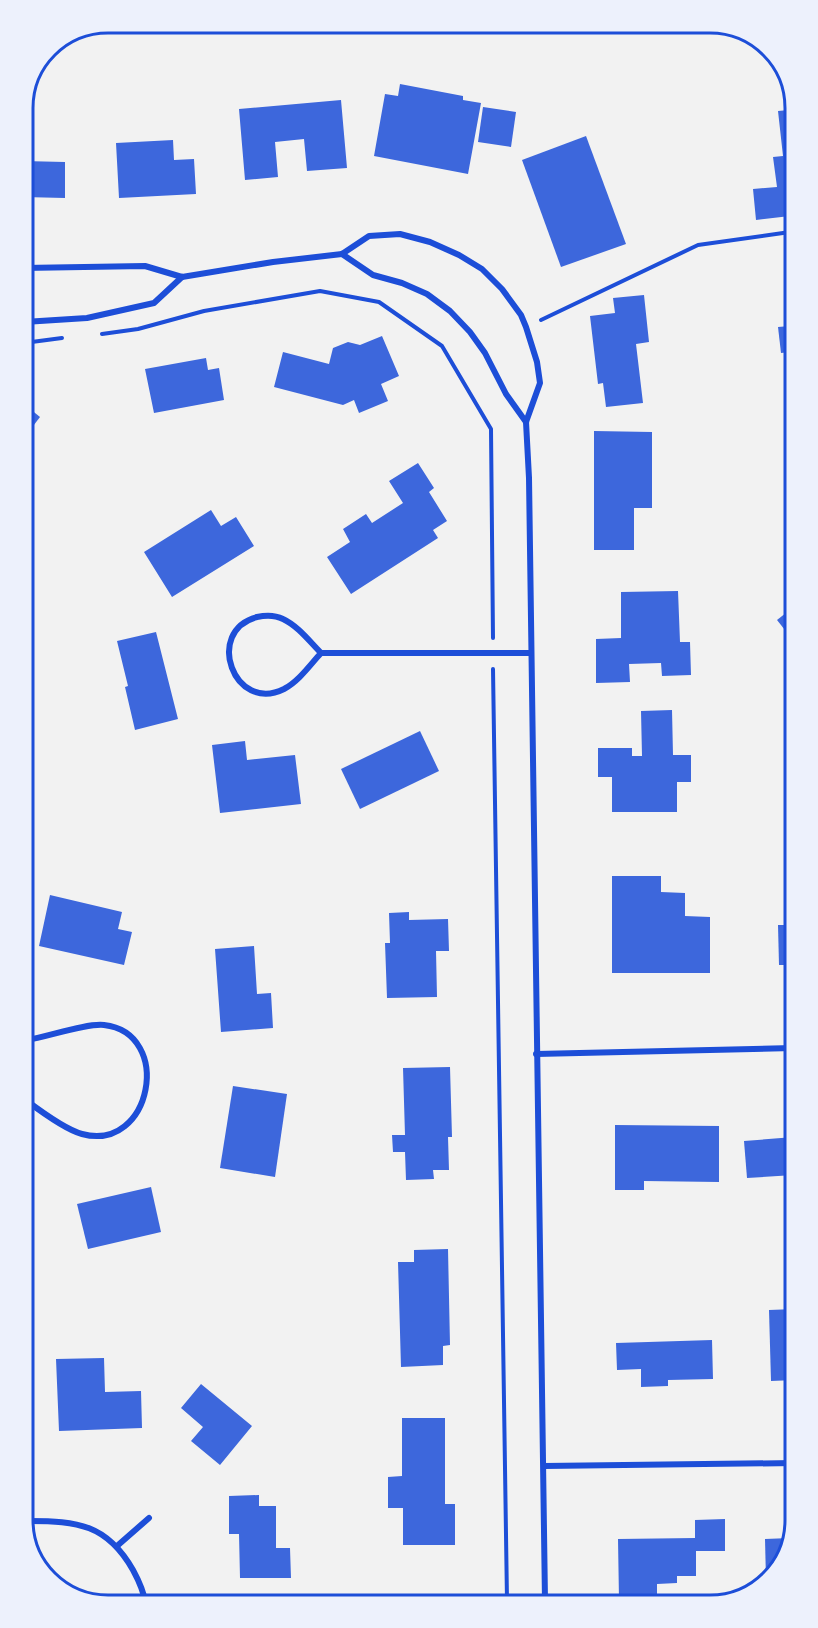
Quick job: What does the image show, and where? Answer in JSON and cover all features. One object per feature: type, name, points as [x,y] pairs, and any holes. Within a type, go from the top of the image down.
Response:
[{"type":"street","points":[[33,268],[146,266],[182,277],[273,262],[342,254],[369,236],[400,234],[430,242],[459,255],[482,270],[502,289],[521,315],[526,327],[537,362],[540,382],[526,422],[545,1595]]},
{"type":"street","points":[[342,254],[373,275],[427,294],[450,311],[470,332],[485,353],[506,394],[526,422]]},
{"type":"street","points":[[33,321],[87,318],[154,303],[182,277]]},
{"type":"street","points":[[321,654],[283,690],[264,693],[251,690],[240,682],[231,669],[228,656],[232,638],[240,627],[251,619],[264,615],[286,621],[321,654],[531,653]]},
{"type":"street","points":[[33,1039],[88,1026],[104,1025],[120,1030],[135,1042],[144,1058],[148,1078],[143,1100],[133,1120],[114,1132],[94,1136],[80,1133],[33,1106]]},
{"type":"street","points":[[536,1054],[785,1048]]},
{"type":"street","points":[[544,1466],[785,1462]]},
{"type":"street","points":[[117,1546],[149,1518]]},
{"type":"street","points":[[33,1521],[82,1525],[101,1532],[117,1546],[138,1578],[143,1595]]},
{"type":"path","points":[[526,327],[698,245],[785,232]]},
{"type":"path","points":[[92,335],[138,329],[204,311],[320,291],[379,302],[442,346],[491,429],[507,1595]]},
{"type":"path","points":[[33,342],[69,337]]},
{"type":"building","points":[[400,84],[463,96],[463,100],[481,103],[468,174],[374,156],[385,94],[398,96]]},
{"type":"building","points":[[341,100],[347,168],[307,171],[304,139],[275,142],[278,177],[245,180],[239,109]]},
{"type":"building","points":[[483,107],[516,112],[511,147],[478,142]]},
{"type":"building","points":[[785,110],[785,217],[756,220],[753,189],[777,187],[773,157],[783,156],[778,111]]},
{"type":"building","points":[[586,136],[626,244],[561,267],[522,160]]},
{"type":"building","points":[[173,140],[174,160],[194,159],[196,194],[119,198],[116,143]]},
{"type":"building","points":[[33,161],[65,162],[65,198],[33,197]]},
{"type":"building","points":[[644,295],[649,342],[636,344],[643,403],[606,407],[603,383],[598,384],[590,316],[615,313],[613,298]]},
{"type":"building","points":[[785,326],[785,353],[781,353],[778,327]]},
{"type":"building","points":[[382,336],[399,376],[381,384],[388,401],[359,413],[354,400],[343,405],[274,387],[283,352],[329,364],[333,348],[348,342],[360,345]]},
{"type":"building","points":[[206,358],[208,370],[219,368],[224,400],[154,413],[145,369]]},
{"type":"building","points":[[33,411],[40,417],[33,426]]},
{"type":"building","points":[[594,431],[652,432],[652,508],[634,508],[634,550],[594,550]]},
{"type":"building","points":[[418,463],[434,488],[429,492],[447,521],[433,530],[438,538],[351,594],[327,557],[350,542],[343,529],[366,514],[372,523],[403,503],[389,481]]},
{"type":"building","points":[[211,510],[221,526],[236,517],[254,546],[172,597],[144,552]]},
{"type":"building","points":[[678,591],[680,642],[690,642],[691,675],[662,676],[661,663],[629,664],[630,682],[596,683],[596,639],[621,638],[621,592]]},
{"type":"building","points":[[785,614],[785,630],[777,620]]},
{"type":"building","points":[[156,632],[178,719],[135,730],[125,687],[128,686],[117,641]]},
{"type":"building","points":[[672,710],[673,755],[691,755],[691,782],[677,782],[677,812],[612,812],[612,777],[598,777],[598,748],[632,748],[632,756],[642,756],[641,711]]},
{"type":"building","points":[[420,731],[439,771],[360,809],[341,769]]},
{"type":"building","points":[[245,741],[247,760],[295,755],[301,804],[220,813],[212,745]]},
{"type":"building","points":[[612,876],[661,876],[661,892],[685,893],[685,916],[710,917],[710,973],[612,973]]},
{"type":"building","points":[[50,895],[122,912],[118,929],[132,932],[124,965],[39,946]]},
{"type":"building","points":[[409,912],[409,920],[448,919],[449,951],[436,951],[437,997],[387,998],[385,943],[390,943],[389,913]]},
{"type":"building","points":[[778,925],[785,925],[785,965],[779,965]]},
{"type":"building","points":[[254,946],[257,994],[271,993],[273,1028],[221,1032],[215,949]]},
{"type":"building","points":[[450,1067],[452,1137],[448,1137],[449,1170],[433,1170],[434,1179],[406,1180],[405,1152],[393,1152],[392,1135],[405,1135],[403,1068]]},
{"type":"building","points":[[233,1086],[287,1094],[275,1177],[220,1168]]},
{"type":"building","points":[[615,1125],[719,1126],[719,1182],[644,1181],[644,1190],[615,1190]]},
{"type":"building","points":[[785,1138],[785,1176],[747,1178],[744,1141]]},
{"type":"building","points":[[151,1187],[161,1232],[88,1249],[77,1204]]},
{"type":"building","points":[[448,1249],[450,1345],[443,1346],[443,1365],[401,1367],[398,1262],[414,1262],[414,1250]]},
{"type":"building","points":[[785,1309],[785,1380],[771,1381],[769,1310]]},
{"type":"building","points":[[712,1340],[713,1379],[668,1380],[668,1386],[641,1387],[641,1369],[617,1370],[616,1343]]},
{"type":"building","points":[[104,1358],[105,1392],[141,1391],[142,1428],[59,1431],[56,1359]]},
{"type":"building","points":[[201,1384],[252,1426],[220,1465],[191,1441],[203,1427],[181,1408]]},
{"type":"building","points":[[402,1418],[445,1418],[445,1504],[455,1504],[455,1545],[403,1545],[403,1508],[388,1508],[388,1477],[402,1476]]},
{"type":"building","points":[[259,1495],[259,1506],[276,1506],[276,1548],[290,1548],[291,1578],[240,1578],[239,1534],[229,1534],[229,1496]]},
{"type":"building","points":[[725,1519],[725,1551],[696,1551],[696,1576],[677,1576],[677,1583],[657,1584],[657,1595],[619,1595],[618,1539],[695,1538],[695,1520]]},
{"type":"building","points":[[782,1538],[779,1549],[766,1569],[765,1539]]}]
